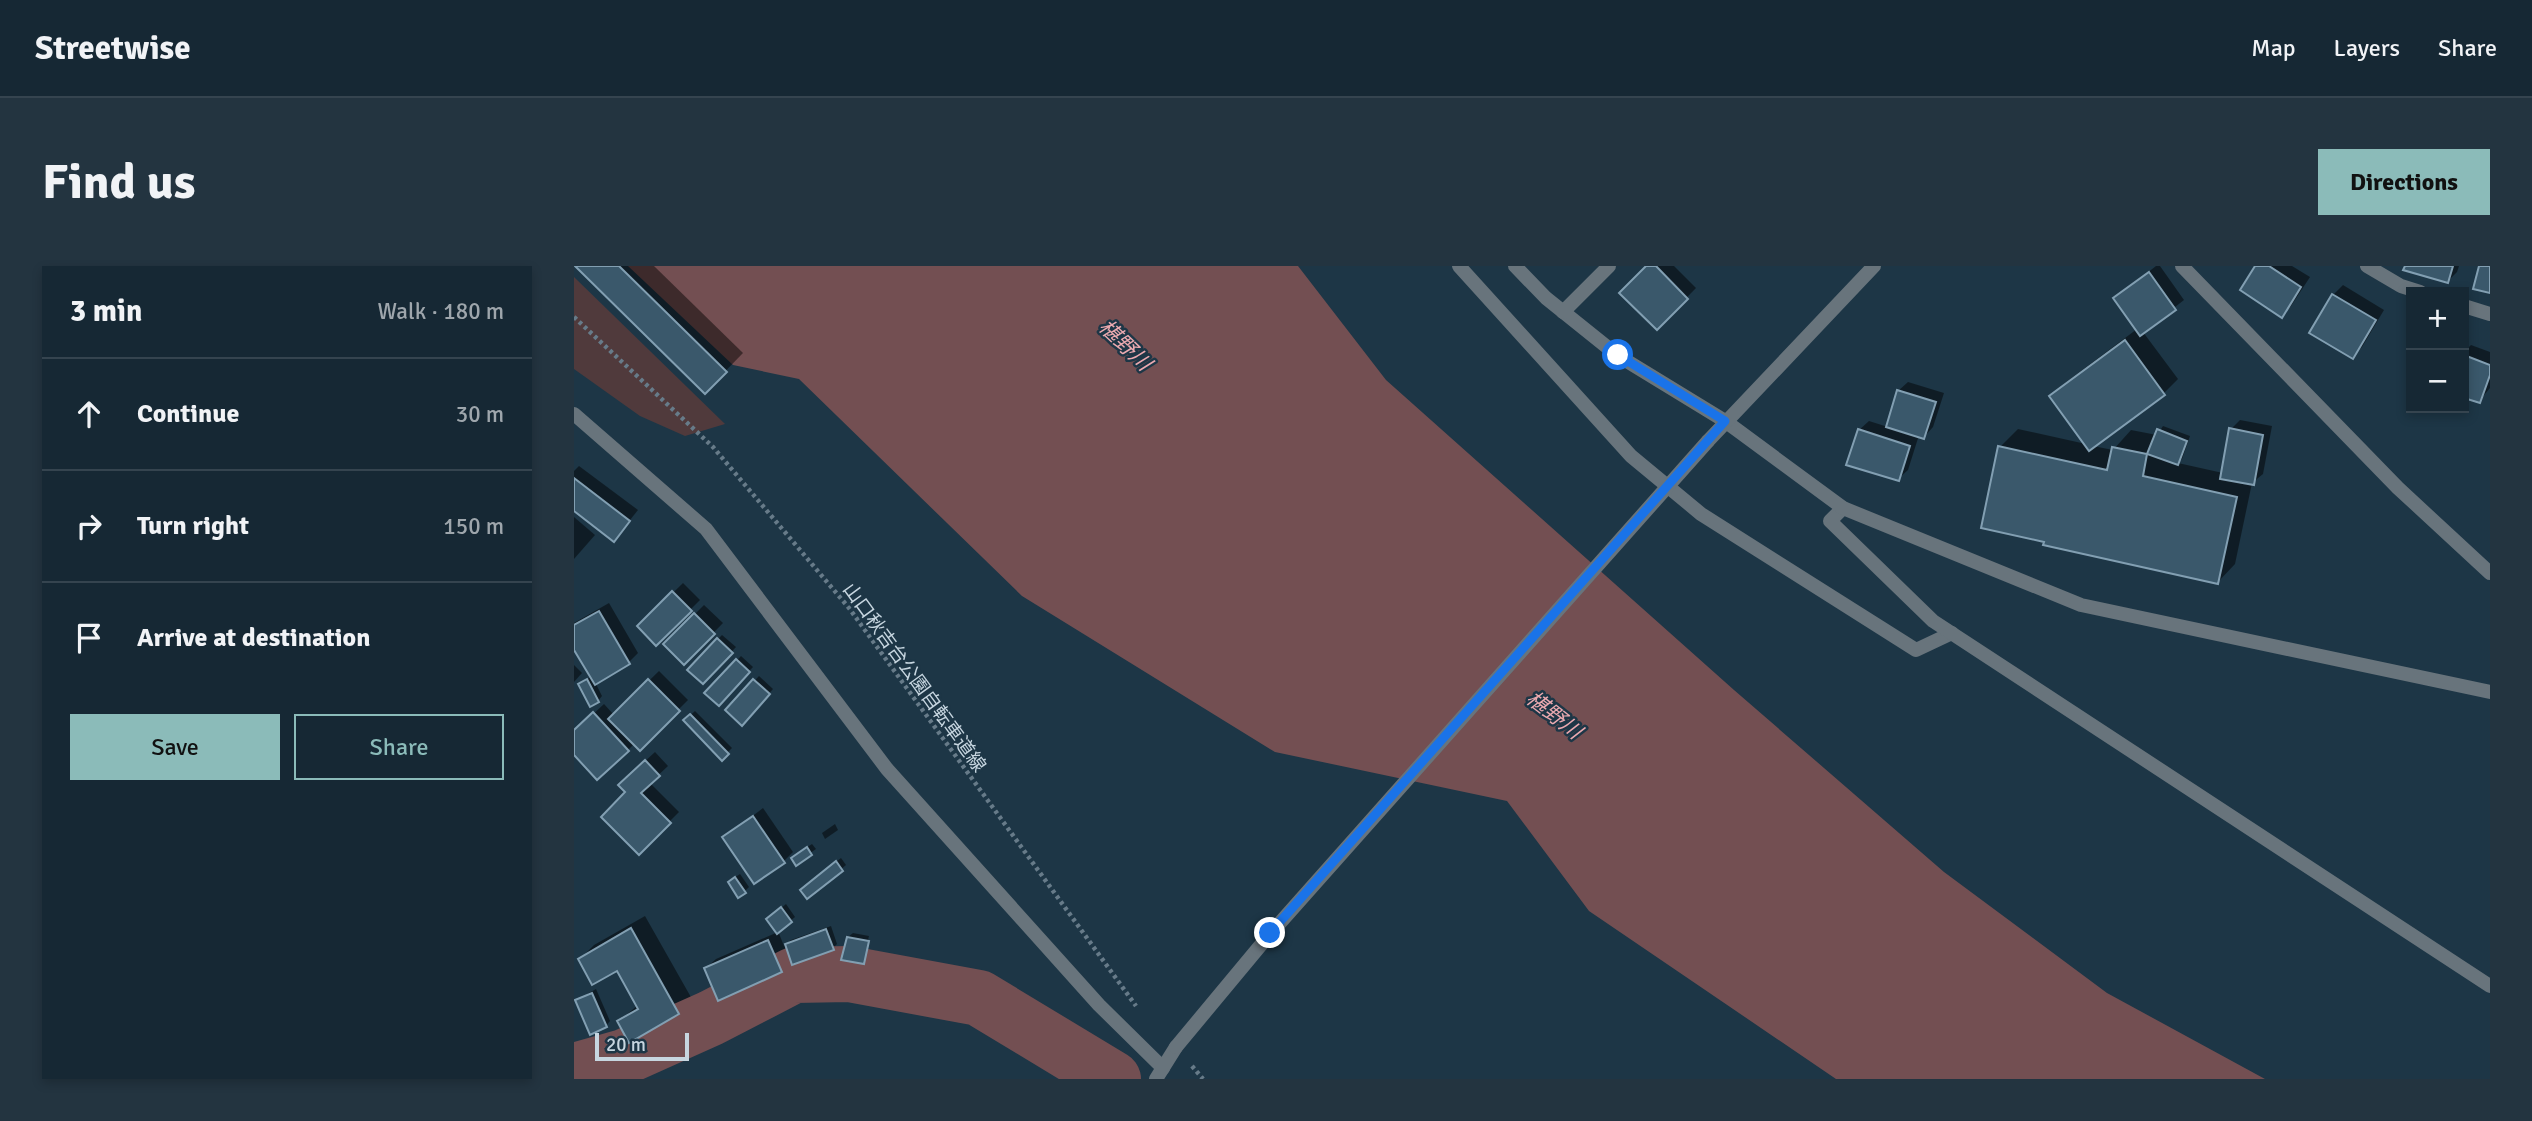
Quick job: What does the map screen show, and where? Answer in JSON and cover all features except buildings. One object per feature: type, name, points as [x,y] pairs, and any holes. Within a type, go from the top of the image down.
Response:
[{"type":"street","points":[[1459,266],[1631,456],[1701,514],[1916,650],[1952,633]]},
{"type":"street","points":[[1515,266],[1546,298],[1618,355],[1725,421],[1843,508],[2081,605],[2490,692]]},
{"type":"street","points":[[1563,312],[1609,266]]},
{"type":"street","points":[[574,414],[706,528],[887,769],[1159,1074],[1176,1047],[1270,933],[1725,421],[1874,266]]},
{"type":"street","points":[[2182,266],[2398,488],[2490,573]]},
{"type":"street","points":[[2367,266],[2406,287]]},
{"type":"street","points":[[2469,308],[2490,314]]},
{"type":"street","points":[[1843,508],[1830,521],[1933,621],[2490,986]]},
{"type":"path","name":"山口秋吉台公園自転車道線","points":[[574,317],[713,447],[849,608],[1138,1009]]},
{"type":"path","points":[[1176,1047],[1203,1079]]},
{"type":"shaded area","points":[[574,277],[725,424],[685,436],[640,416],[574,369]]},
{"type":"water","name":"椹野川","points":[[628,266],[1298,266],[1386,380],[1734,690],[1944,872],[2107,993],[2265,1079],[1836,1079],[1589,911],[1507,801],[1275,752],[1022,596],[799,379],[733,365]]},
{"type":"waterway","points":[[574,1071],[624,1057],[711,1018],[794,975],[849,974],[979,998],[1113,1079]]},
{"type":"route","points":[[1270,933],[1725,421],[1618,355]]}]
